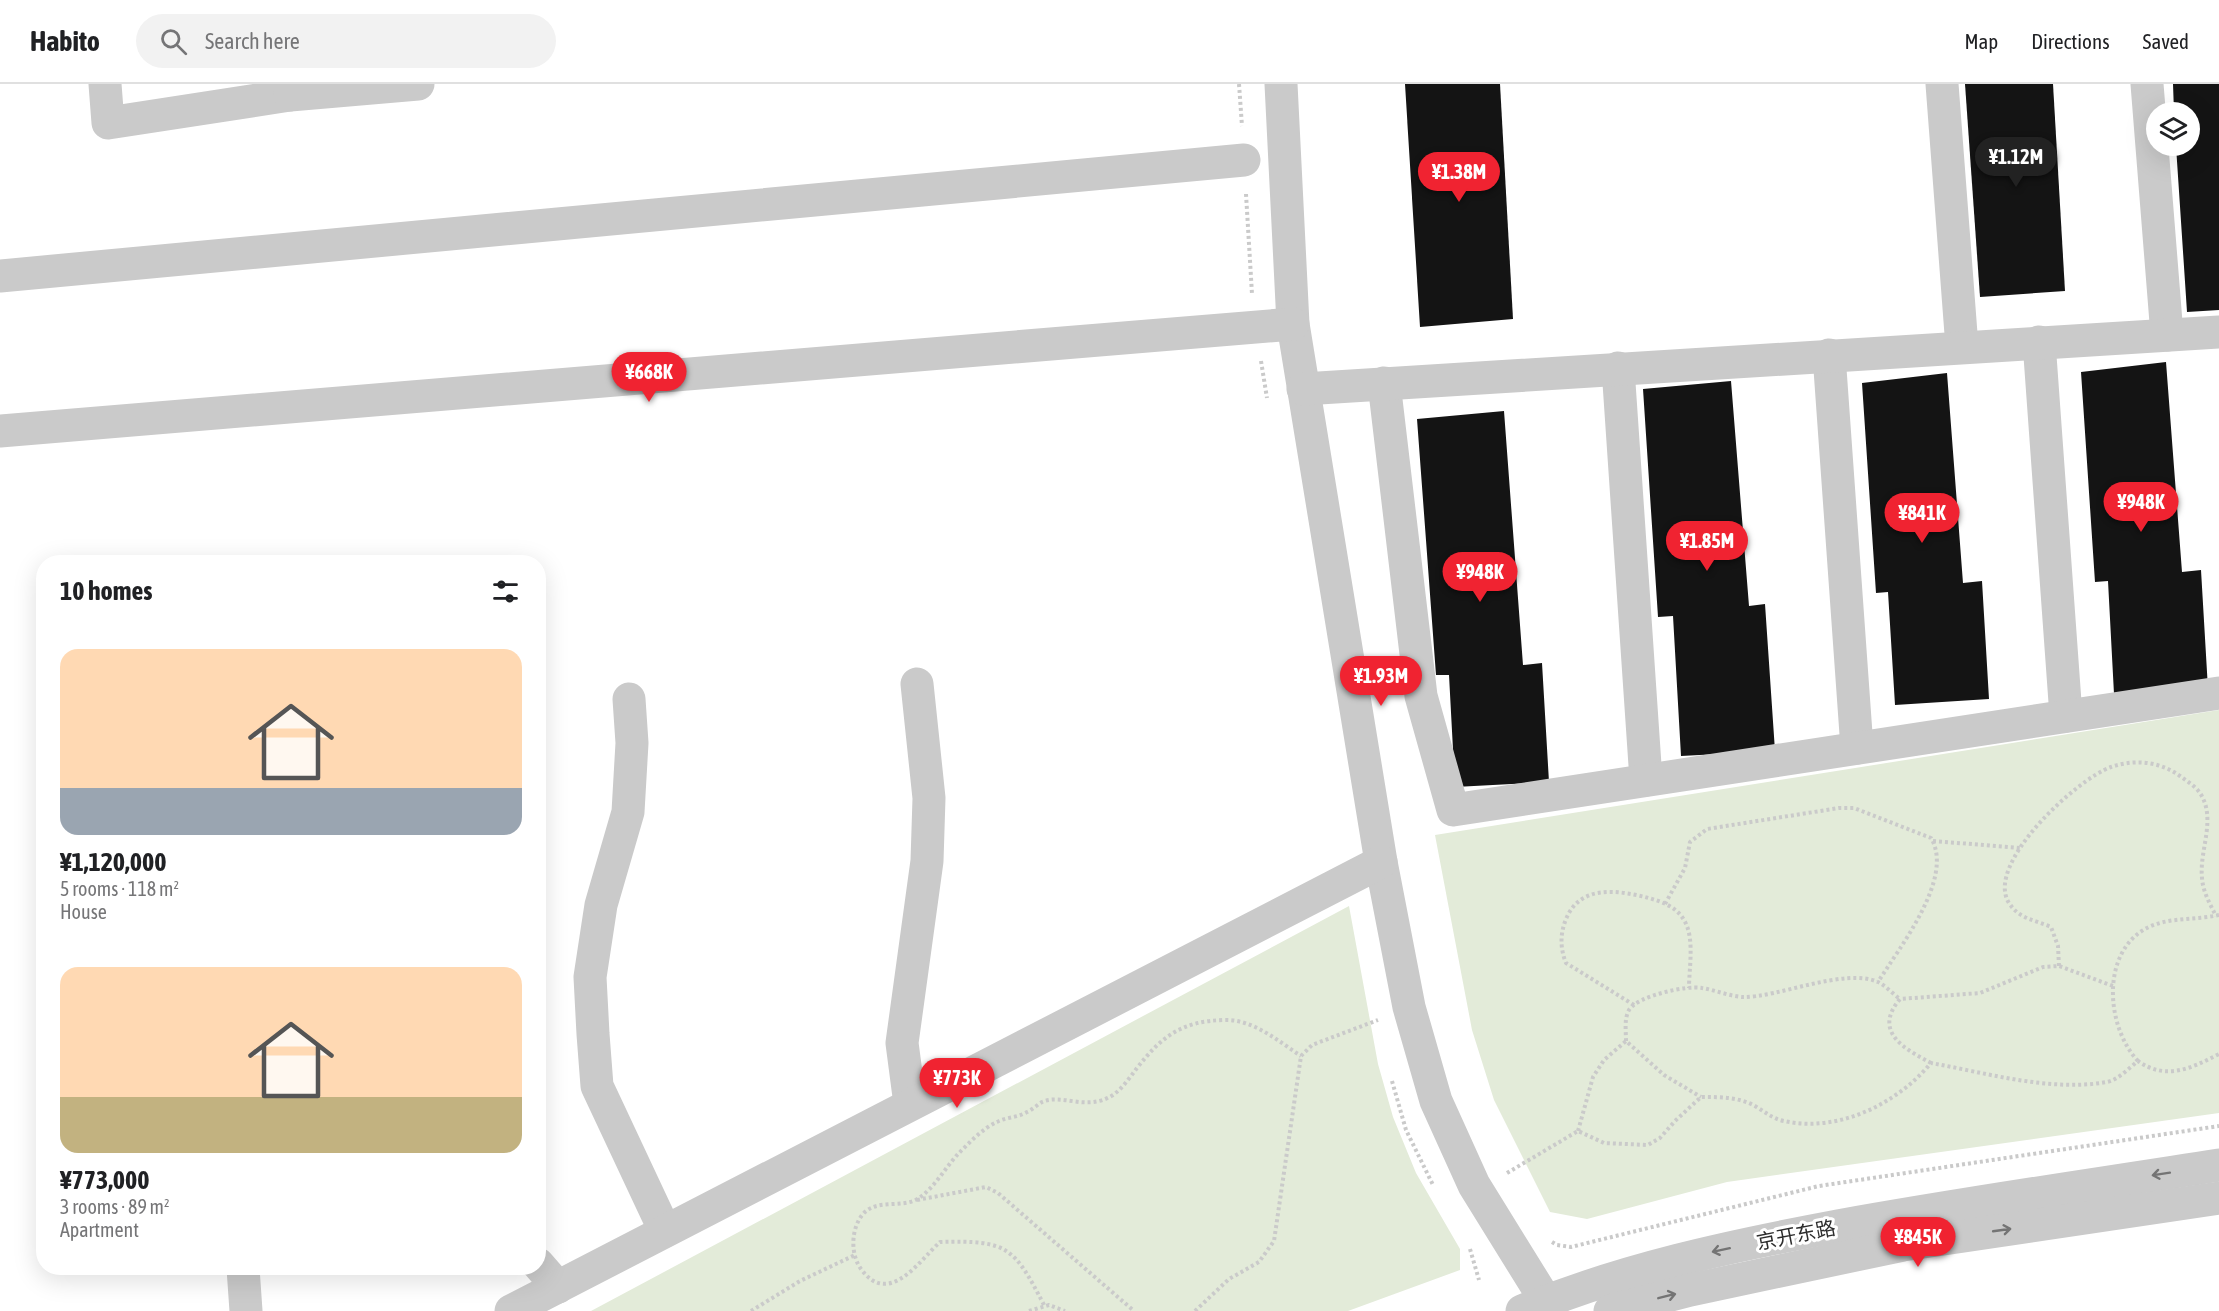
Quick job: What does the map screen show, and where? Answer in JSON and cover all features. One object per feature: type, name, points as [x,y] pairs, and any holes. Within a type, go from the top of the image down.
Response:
[{"type":"street","points":[[105,84],[108,123],[289,89],[418,84]]},
{"type":"street","points":[[1281,84],[1293,324],[1381,862],[1409,1008],[1436,1101],[1474,1185],[1540,1308]]},
{"type":"street","points":[[1942,84],[1962,347]]},
{"type":"street","points":[[2147,84],[2167,335]]},
{"type":"street","points":[[0,276],[1244,160]]},
{"type":"street","points":[[0,431],[1293,324]]},
{"type":"street","points":[[1303,388],[2219,332]]},
{"type":"street","points":[[2039,342],[2066,716]]},
{"type":"street","points":[[1829,355],[1857,748]]},
{"type":"street","points":[[1618,368],[1646,780]]},
{"type":"street","points":[[1384,383],[1421,696],[1453,810],[2219,693]]},
{"type":"street","points":[[910,1104],[902,1043],[927,861],[929,798],[917,684]]},
{"type":"street","points":[[629,699],[632,743],[628,812],[601,905],[590,977],[594,1055],[597,1086],[665,1231]]},
{"type":"street","points":[[511,1311],[548,1276],[665,1231],[1381,862]]},
{"type":"street","name":"京开东路","points":[[1540,1308],[1690,1256],[1788,1235],[1898,1215],[2219,1166]]},
{"type":"street","name":"京开东路","points":[[1610,1311],[1690,1290],[1902,1245],[2219,1198]]},
{"type":"street","points":[[243,1275],[246,1311]]},
{"type":"path","points":[[2059,966],[2058,946],[2051,927],[2025,918],[2018,913],[2005,893],[2009,867],[2021,848],[2057,805],[2090,778],[2110,767],[2128,763],[2159,764],[2190,782],[2206,805],[2208,820],[2202,877],[2206,895],[2218,916],[2174,920],[2152,926],[2138,934],[2126,946],[2113,986],[2115,1019],[2129,1052],[2147,1068],[2163,1072],[2179,1072],[2219,1054]]},
{"type":"path","points":[[1665,904],[1685,868],[1690,842],[1707,829],[1779,820],[1795,813],[1854,808],[1933,841],[2021,848]]},
{"type":"path","points":[[1878,982],[1914,925],[1936,878],[1938,863],[1933,841]]},
{"type":"path","points":[[1634,1005],[1566,963],[1562,953],[1562,927],[1574,905],[1593,893],[1624,892],[1665,904],[1684,920],[1689,933],[1689,988]]},
{"type":"path","points":[[1931,1063],[1902,1092],[1856,1116],[1834,1121],[1800,1124],[1781,1121],[1744,1101],[1723,1097],[1701,1097],[1664,1075],[1626,1041],[1625,1026],[1629,1009],[1634,1005],[1660,993],[1700,987],[1742,997],[1808,984],[1862,979],[1878,982],[1900,999],[1980,993],[1999,987],[2033,970],[2059,966],[2113,986]]},
{"type":"path","points":[[1900,999],[1890,1015],[1890,1029],[1905,1049],[1931,1063],[2037,1082],[2068,1083],[2108,1082],[2138,1061]]},
{"type":"path","points":[[916,1200],[958,1154],[997,1122],[1016,1117],[1042,1102],[1052,1100],[1085,1104],[1113,1095],[1126,1083],[1155,1045],[1168,1034],[1192,1024],[1225,1020],[1247,1022],[1301,1056]]},
{"type":"path","points":[[1195,1311],[1230,1279],[1259,1262],[1274,1241],[1301,1056],[1312,1045],[1379,1020]]},
{"type":"path","points":[[1501,1176],[1578,1131],[1593,1077],[1604,1060],[1626,1041]]},
{"type":"path","points":[[1578,1131],[1604,1143],[1648,1145],[1660,1138],[1701,1097]]},
{"type":"path","points":[[1595,1240],[1819,1186],[2219,1126]]},
{"type":"path","points":[[1044,1305],[1019,1258],[1006,1250],[985,1243],[940,1242],[909,1275],[882,1284],[872,1281],[865,1275],[855,1255],[853,1238],[856,1224],[865,1212],[876,1206],[986,1187],[998,1193],[1134,1311]]},
{"type":"path","points":[[751,1311],[800,1281],[855,1255]]},
{"type":"path","points":[[1029,1311],[1044,1305],[1059,1307],[1065,1311]]},
{"type":"green space","points":[[2219,710],[2219,1113],[1727,1182],[1587,1219],[1550,1212],[1494,1100],[1472,1030],[1435,835]]},
{"type":"green space","points":[[1349,906],[1378,1064],[1393,1117],[1416,1173],[1460,1249],[1460,1270],[1348,1311],[591,1311]]},
{"type":"building","points":[[1405,84],[1500,84],[1513,319],[1420,327]]},
{"type":"building","points":[[1965,84],[2053,84],[2065,291],[1980,297]]},
{"type":"building","points":[[2173,84],[2219,84],[2219,310],[2187,312],[2177,156],[2200,156],[2200,102],[2174,102]]},
{"type":"building","points":[[2166,362],[2182,572],[2201,570],[2208,689],[2114,694],[2108,581],[2095,582],[2081,372]]},
{"type":"building","points":[[1947,373],[1963,583],[1982,581],[1989,699],[1895,705],[1888,592],[1876,593],[1862,383]]},
{"type":"building","points":[[1731,381],[1749,606],[1765,604],[1775,751],[1681,756],[1673,616],[1658,617],[1643,389]]},
{"type":"building","points":[[1504,411],[1523,665],[1542,663],[1549,782],[1455,787],[1449,675],[1436,675],[1417,419]]}]
